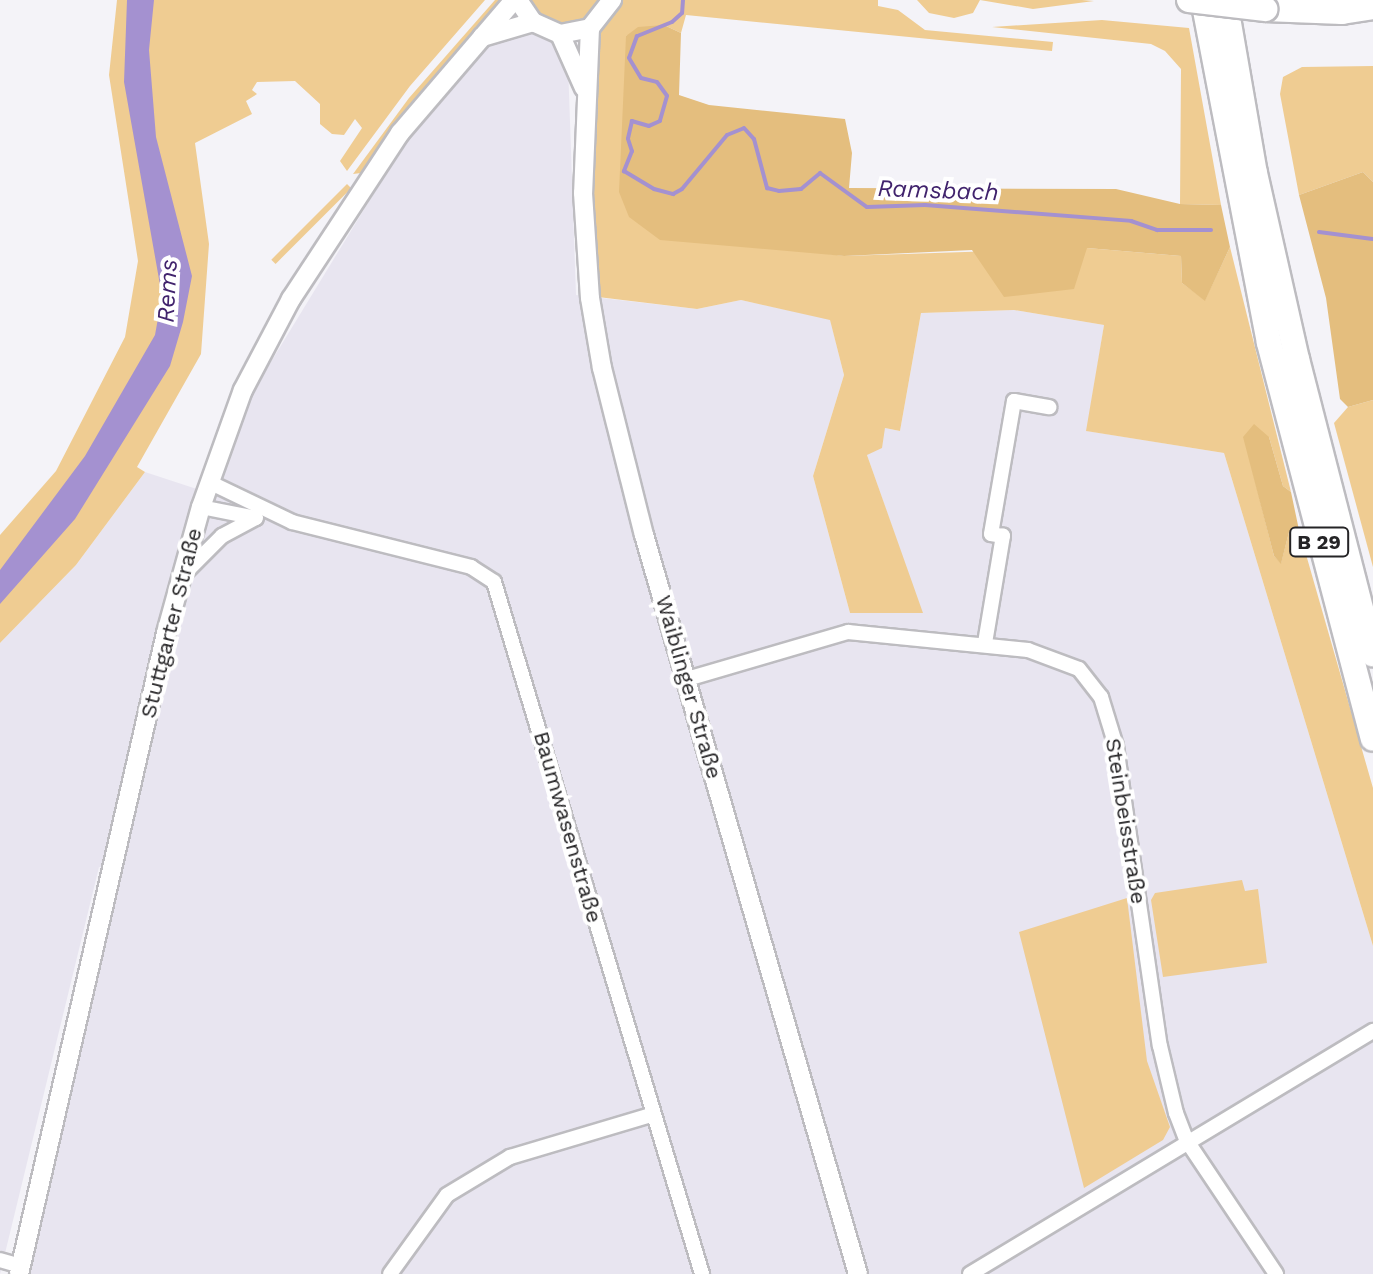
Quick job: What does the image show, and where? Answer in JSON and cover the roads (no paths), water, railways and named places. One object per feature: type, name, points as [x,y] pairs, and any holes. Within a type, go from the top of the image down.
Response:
[{"type":"highway","points":[[1189,0],[1265,9],[1342,12],[1373,7]]},
{"type":"highway","name":"B 29","points":[[1203,0],[1269,343],[1373,739]]},
{"type":"highway","name":"B 29","points":[[1225,0],[1255,173],[1293,344],[1373,654]]},
{"type":"main road","points":[[516,0],[533,22],[560,34],[590,28],[612,0]]},
{"type":"main road","name":"Stuttgarter Straße","points":[[20,1270],[180,578],[209,482],[243,390],[291,299],[400,133],[516,0]]},
{"type":"main road","points":[[479,39],[533,22]]},
{"type":"main road","name":"Waiblinger Straße","points":[[590,28],[584,88],[586,257],[602,368],[687,679],[858,1274]]},
{"type":"main road","name":"Waiblinger Straße","points":[[560,34],[584,88]]},
{"type":"street","points":[[985,643],[1003,536],[991,534],[1014,401],[1049,407]]},
{"type":"street","name":"Baumwasenstraße","points":[[209,482],[292,522]]},
{"type":"street","name":"Baumwasenstraße","points":[[201,507],[292,522],[471,567],[494,582],[651,1115],[702,1274]]},
{"type":"street","points":[[180,578],[222,536],[256,518]]},
{"type":"street","name":"Steinbeisstraße","points":[[687,679],[848,632],[985,643],[1057,657],[1079,669],[1101,697],[1116,746],[1160,1046],[1187,1141],[1276,1274]]},
{"type":"street","points":[[970,1274],[1040,1236],[1187,1141],[1373,1031]]},
{"type":"street","points":[[390,1274],[447,1195],[510,1157],[651,1115]]},
{"type":"street","points":[[0,1260],[20,1270]]},
{"type":"water","name":"Rems","points":[[127,0],[154,0],[149,50],[156,137],[192,276],[183,322],[170,366],[75,519],[0,604],[0,570],[85,456],[155,335],[162,296],[124,82]]},
{"type":"waterway","name":"Ramsbach","points":[[683,0],[682,13],[672,22],[637,36],[629,58],[641,78],[657,82],[667,96],[660,121],[649,126],[632,121],[628,139],[632,151],[624,171],[654,189],[673,194],[682,189],[727,135],[744,128],[754,139],[767,188],[779,191],[801,189],[820,173],[867,207],[925,205],[1131,221],[1157,230],[1211,230]]},
{"type":"waterway","name":"Ramsbach","points":[[1319,232],[1373,239]]}]
